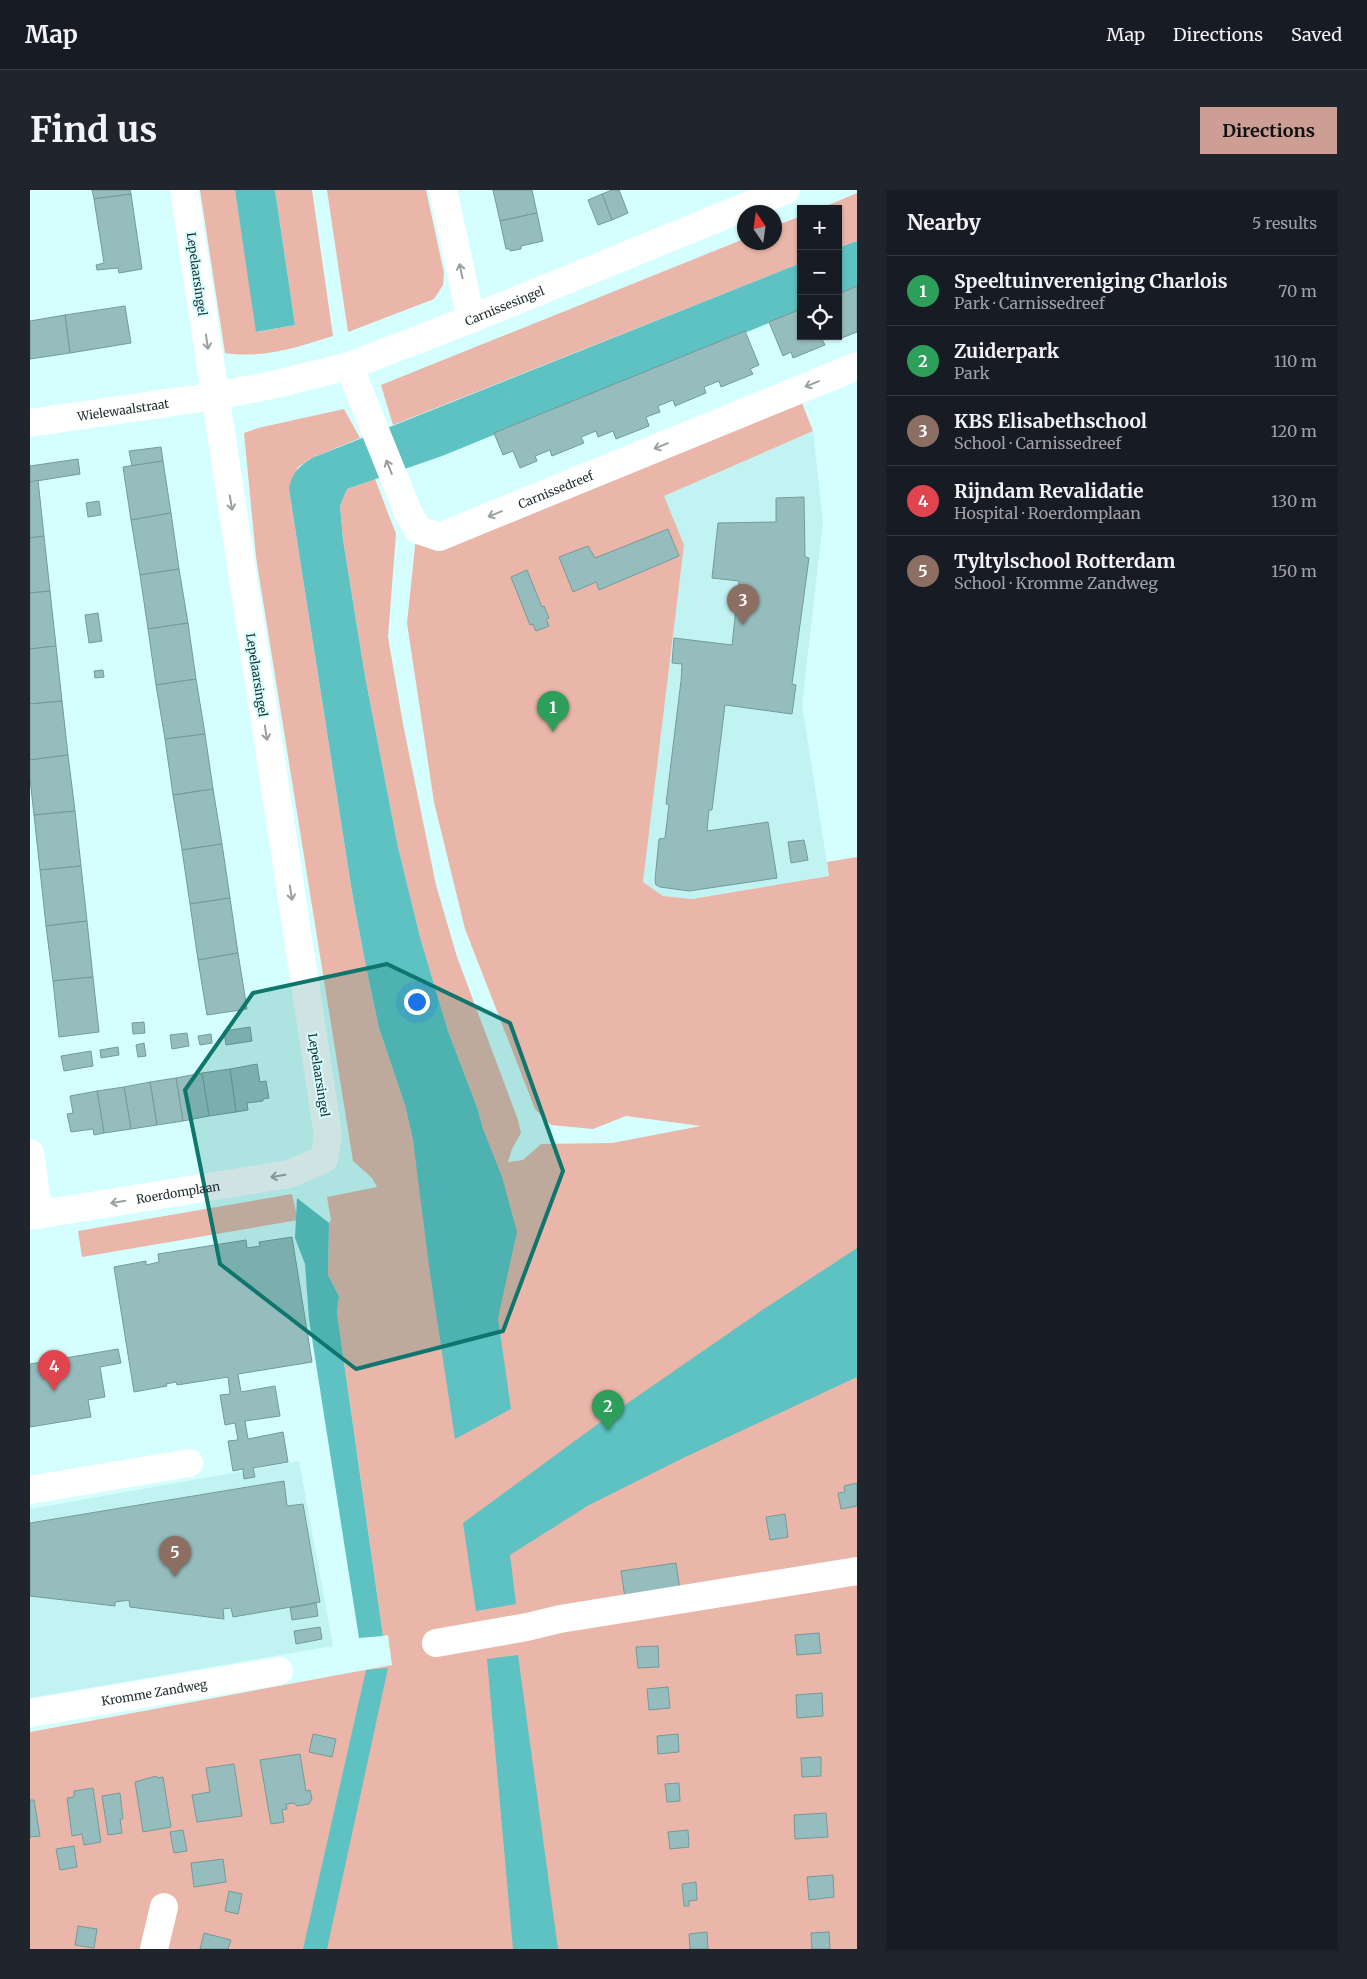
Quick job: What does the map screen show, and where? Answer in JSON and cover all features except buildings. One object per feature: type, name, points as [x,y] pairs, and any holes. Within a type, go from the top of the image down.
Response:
[{"type":"street","name":"Lepelaarsingel","points":[[184,190],[328,1135],[324,1159]]},
{"type":"street","points":[[443,190],[471,319]]},
{"type":"street","name":"Carnissesingel","points":[[215,396],[272,385],[349,366],[471,319],[756,196],[786,190]]},
{"type":"street","name":"Carnissedreef","points":[[349,366],[408,512],[418,530],[439,536],[857,366]]},
{"type":"street","name":"Wielewaalstraat","points":[[30,423],[215,396]]},
{"type":"street","points":[[30,1153],[34,1216]]},
{"type":"street","name":"Roerdomplaan","points":[[34,1216],[289,1174],[324,1159]]},
{"type":"street","points":[[30,1490],[188,1463]]},
{"type":"street","points":[[436,1643],[560,1619],[857,1571]]},
{"type":"street","name":"Kromme Zandweg","points":[[30,1713],[279,1671]]},
{"type":"street","points":[[154,1949],[164,1907]]},
{"type":"highlighted area","points":[[387,964],[510,1023],[563,1171],[503,1331],[356,1369],[220,1264],[185,1090],[253,993]]},
{"type":"shaded area","points":[[200,190],[235,190],[257,332],[295,325],[275,190],[312,190],[333,336],[280,351],[253,354],[225,353]]},
{"type":"shaded area","points":[[327,190],[426,190],[444,273],[443,285],[434,299],[348,332]]},
{"type":"shaded area","points":[[857,193],[857,241],[842,247],[842,205],[828,205]]},
{"type":"shaded area","points":[[797,218],[797,265],[393,425],[381,385],[737,242],[737,250],[782,250],[782,223]]},
{"type":"shaded area","points":[[802,403],[813,431],[664,496],[684,545],[643,882],[663,896],[692,899],[829,876],[827,862],[857,857],[857,1949],[30,1949],[30,1732],[392,1665],[388,1635],[383,1636],[337,1313],[339,1296],[328,1275],[329,1223],[331,1220],[327,1197],[377,1187],[372,1178],[353,1161],[256,557],[244,433],[258,428],[344,409],[360,438],[312,458],[298,467],[289,489],[352,892],[366,967],[379,1028],[405,1105],[419,1179],[483,1129],[478,1110],[448,1031],[420,937],[398,847],[365,676],[343,540],[340,506],[347,489],[375,479],[396,534],[388,637],[403,724],[436,885],[457,957],[518,1120],[521,1133],[512,1149],[508,1162],[523,1160],[541,1144],[612,1143],[701,1126],[626,1116],[593,1129],[551,1125],[535,1109],[465,929],[434,802],[407,623],[417,528],[468,534]]},
{"type":"shaded area","points":[[813,431],[823,522],[802,705],[829,876],[692,899],[663,896],[643,882],[684,545],[663,496]]},
{"type":"shaded area","points":[[292,1194],[298,1220],[82,1257],[78,1231]]},
{"type":"shaded area","points":[[299,1461],[333,1646],[30,1698],[30,1509]]},
{"type":"water","points":[[235,190],[275,190],[295,325],[256,332]]},
{"type":"water","points":[[857,241],[857,287],[842,293],[842,250],[842,247]]},
{"type":"water","points":[[797,265],[797,312],[442,456],[347,489],[340,506],[343,540],[365,676],[398,847],[420,937],[448,1031],[502,1177],[517,1232],[498,1318],[511,1409],[455,1439],[429,1266],[413,1140],[405,1105],[379,1028],[366,967],[352,892],[289,489],[296,471],[312,458]]},
{"type":"water","points":[[297,1198],[329,1223],[328,1275],[339,1296],[337,1313],[383,1636],[359,1638],[309,1319],[305,1264],[295,1238]]},
{"type":"water","points":[[857,1248],[857,1377],[681,1459],[589,1505],[510,1555],[516,1604],[476,1611],[463,1523],[606,1418],[758,1313]]},
{"type":"water","points":[[518,1655],[558,1949],[513,1949],[487,1659]]},
{"type":"water","points":[[388,1668],[327,1949],[303,1949],[366,1670]]},
{"type":"place","name":"KBS Elisabethschool","points":[[743,625]]},
{"type":"place","name":"Speeltuinvereniging Charlois","points":[[553,732]]},
{"type":"place","name":"Rijndam Revalidatie","points":[[54,1391]]},
{"type":"place","name":"Zuiderpark","points":[[608,1431]]},
{"type":"place","name":"Tyltylschool Rotterdam","points":[[175,1577]]}]
